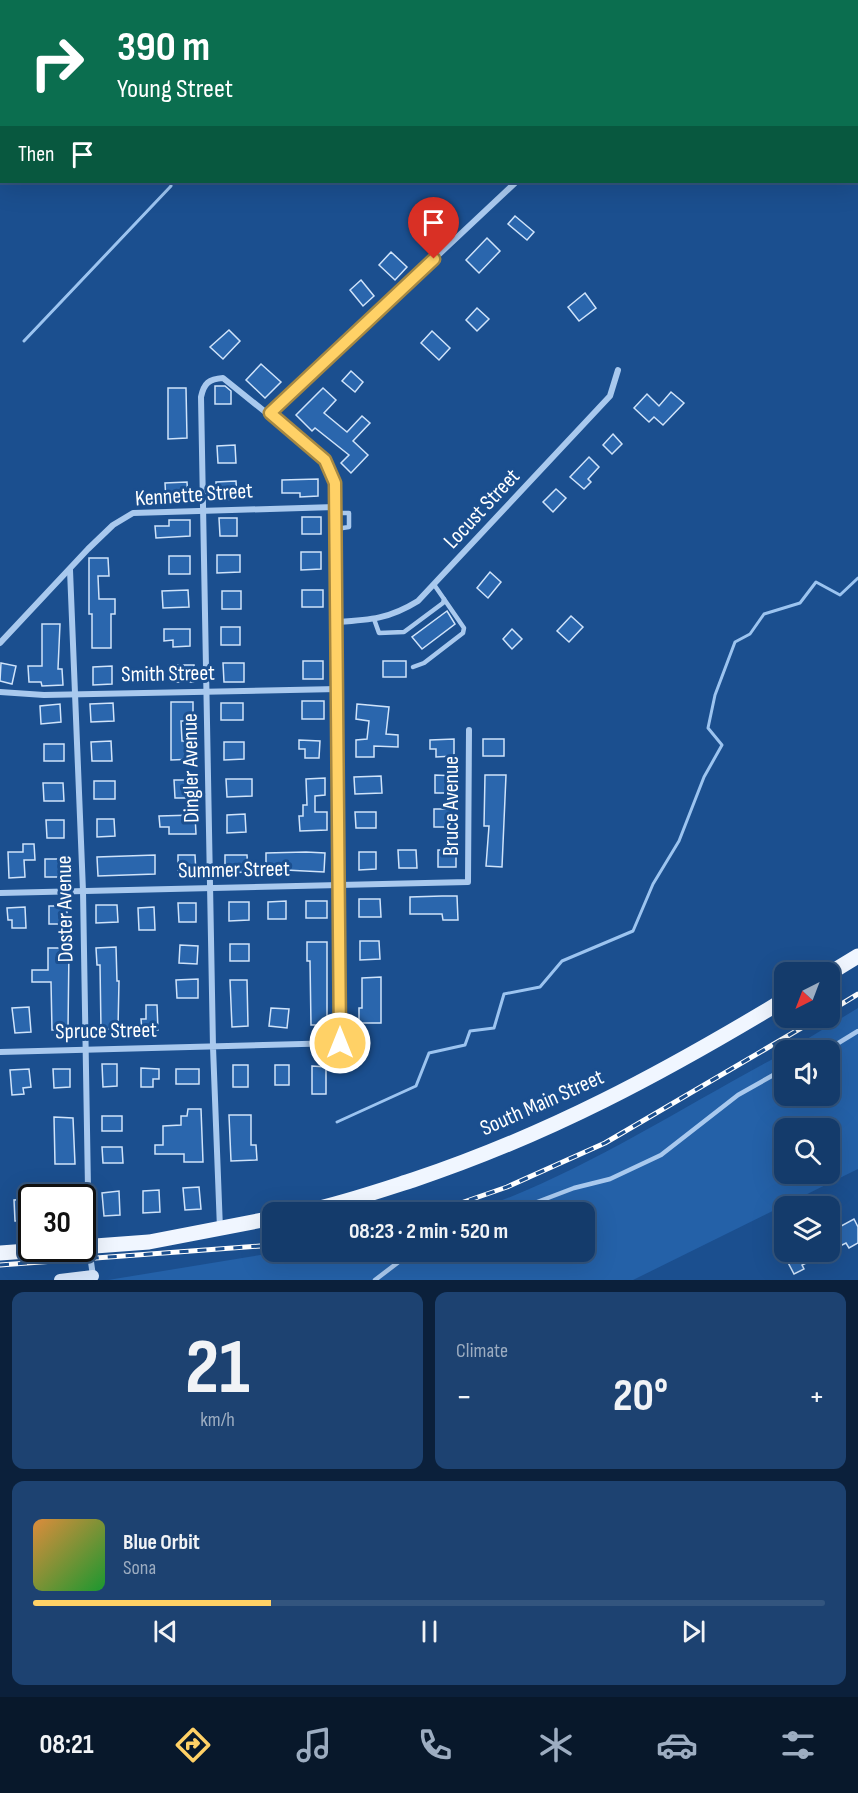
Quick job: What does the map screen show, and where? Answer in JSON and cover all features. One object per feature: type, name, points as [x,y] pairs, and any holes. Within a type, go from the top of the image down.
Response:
[{"type":"main road","points":[[840,967],[858,956]]},
{"type":"main road","name":"South Main Street","points":[[347,1202],[454,1166],[568,1120],[685,1060],[774,1006]]},
{"type":"main road","points":[[96,1247],[149,1242],[262,1220]]},
{"type":"main road","points":[[0,1253],[18,1252]]},
{"type":"street","points":[[340,885],[335,483],[325,460],[270,413],[515,183]]},
{"type":"street","name":"Locust Street","points":[[337,622],[374,620],[397,614],[418,601],[435,586],[610,396],[618,370]]},
{"type":"street","name":"Dingler Avenue","points":[[220,1229],[213,1047],[212,888],[201,397],[204,386],[212,379],[223,378],[270,413]]},
{"type":"street","name":"Kennette Street","points":[[0,643],[113,525],[133,513],[203,510],[335,510]]},
{"type":"street","name":"Doster Avenue","points":[[70,570],[83,891],[87,1184]]},
{"type":"street","name":"Smith Street","points":[[0,692],[76,694],[338,689]]},
{"type":"street","name":"Bruce Avenue","points":[[468,882],[469,730]]},
{"type":"street","name":"Summer Street","points":[[0,893],[468,882]]},
{"type":"street","name":"Spruce Street","points":[[0,1052],[340,1043],[340,885]]},
{"type":"street","name":"Doster Avenue","points":[[91,1262],[94,1278]]},
{"type":"street","points":[[60,1280],[94,1278]]},
{"type":"lane","points":[[335,510],[349,513],[349,527],[336,529]]},
{"type":"lane","points":[[413,667],[424,663],[463,633],[464,628],[435,586]]},
{"type":"lane","points":[[374,620],[379,633],[404,632],[444,599]]},
{"type":"lane","points":[[840,1042],[858,1031]]},
{"type":"lane","points":[[537,1202],[574,1188],[610,1179],[661,1155],[738,1095],[774,1075]]},
{"type":"lane","points":[[375,1280],[399,1262]]},
{"type":"shaded area","points":[[858,1008],[858,1169],[840,1178],[840,1118],[774,1118],[774,1184],[828,1184],[803,1196],[774,1196],[774,1210],[633,1280],[108,1280],[262,1255],[262,1262],[595,1262],[595,1202],[497,1202],[552,1179],[630,1139],[774,1058],[774,1106],[840,1106],[840,1040],[805,1040],[825,1028],[840,1028],[840,1019]]},
{"type":"building","points":[[515,216],[534,232],[527,240],[508,224]]},
{"type":"building","points":[[487,238],[500,251],[479,273],[466,260]]},
{"type":"building","points":[[391,252],[407,267],[395,280],[379,265]]},
{"type":"building","points":[[361,280],[374,296],[363,306],[350,290]]},
{"type":"building","points":[[585,293],[596,308],[579,321],[568,307]]},
{"type":"building","points":[[477,308],[489,319],[477,331],[466,320]]},
{"type":"building","points":[[229,330],[240,341],[223,359],[210,347]]},
{"type":"building","points":[[432,331],[450,348],[439,360],[421,343]]},
{"type":"building","points":[[261,364],[281,382],[265,398],[246,380]]},
{"type":"building","points":[[351,371],[363,382],[355,392],[342,381]]},
{"type":"building","points":[[215,386],[225,386],[231,391],[231,404],[215,404]]},
{"type":"building","points":[[168,388],[186,388],[187,438],[168,439]]},
{"type":"building","points":[[323,388],[336,400],[324,413],[347,432],[362,416],[370,423],[353,441],[368,455],[351,473],[341,463],[349,455],[315,428],[312,431],[296,415]]},
{"type":"building","points":[[671,392],[684,403],[663,425],[654,417],[649,422],[634,408],[647,394],[659,406]]},
{"type":"building","points":[[613,434],[622,444],[612,454],[603,445]]},
{"type":"building","points":[[235,445],[236,463],[218,463],[217,446]]},
{"type":"building","points":[[589,457],[599,467],[588,479],[591,482],[584,489],[570,477]]},
{"type":"building","points":[[318,479],[318,496],[300,497],[300,493],[282,493],[282,480]]},
{"type":"building","points":[[236,481],[237,499],[217,500],[216,482]]},
{"type":"building","points":[[187,482],[188,500],[166,501],[165,483]]},
{"type":"building","points":[[556,489],[566,498],[553,512],[543,502]]},
{"type":"building","points":[[302,517],[321,517],[321,534],[302,534]]},
{"type":"building","points":[[219,518],[237,518],[237,536],[220,536]]},
{"type":"building","points":[[169,520],[190,520],[190,536],[156,538],[155,526],[169,526]]},
{"type":"building","points":[[301,552],[321,552],[321,569],[301,570]]},
{"type":"building","points":[[217,555],[240,555],[240,572],[217,573]]},
{"type":"building","points":[[169,556],[190,556],[190,574],[169,574]]},
{"type":"building","points":[[89,558],[108,558],[109,576],[98,576],[99,599],[115,599],[115,614],[111,614],[111,648],[92,648],[92,614],[89,614]]},
{"type":"building","points":[[490,572],[501,582],[488,598],[477,588]]},
{"type":"building","points":[[188,590],[189,607],[163,608],[162,591]]},
{"type":"building","points":[[302,590],[323,590],[323,607],[302,607]]},
{"type":"building","points":[[222,591],[241,591],[241,609],[222,609]]},
{"type":"building","points":[[447,611],[455,624],[422,649],[412,637]]},
{"type":"building","points":[[571,616],[583,627],[569,642],[557,631]]},
{"type":"building","points":[[42,624],[60,624],[58,669],[62,669],[63,685],[42,686],[41,682],[29,682],[28,666],[42,666]]},
{"type":"building","points":[[221,627],[240,627],[240,645],[221,645]]},
{"type":"building","points":[[164,629],[190,629],[190,646],[173,647],[173,640],[164,641]]},
{"type":"building","points":[[512,629],[522,639],[512,649],[503,639]]},
{"type":"building","points":[[303,661],[323,661],[323,679],[303,679]]},
{"type":"building","points":[[383,661],[406,661],[406,677],[383,677]]},
{"type":"building","points":[[1,663],[16,666],[12,684],[0,681]]},
{"type":"building","points":[[223,663],[244,663],[244,682],[224,682]]},
{"type":"building","points":[[171,665],[194,665],[194,682],[171,682]]},
{"type":"building","points":[[112,666],[112,684],[93,685],[93,667]]},
{"type":"building","points":[[302,701],[324,701],[324,719],[302,719]]},
{"type":"building","points":[[171,702],[193,702],[193,721],[181,721],[182,741],[194,741],[194,759],[171,760]]},
{"type":"building","points":[[113,703],[114,721],[91,722],[90,704]]},
{"type":"building","points":[[221,703],[243,703],[243,720],[221,720]]},
{"type":"building","points":[[60,704],[61,722],[41,724],[40,706]]},
{"type":"building","points":[[357,704],[389,707],[386,734],[398,735],[398,747],[374,746],[374,757],[356,757],[356,740],[367,739],[369,721],[356,719]]},
{"type":"building","points":[[454,739],[454,756],[436,757],[436,749],[430,749],[430,740]]},
{"type":"building","points":[[483,739],[504,739],[504,756],[483,756]]},
{"type":"building","points":[[299,740],[320,741],[319,758],[305,758],[305,749],[299,749]]},
{"type":"building","points":[[111,741],[112,761],[92,761],[91,742]]},
{"type":"building","points":[[224,742],[244,742],[244,759],[224,760]]},
{"type":"building","points":[[44,744],[64,744],[64,761],[44,761]]},
{"type":"building","points":[[435,775],[456,776],[456,793],[435,793]]},
{"type":"building","points":[[485,775],[506,775],[502,867],[486,866],[489,826],[484,826]]},
{"type":"building","points":[[381,776],[382,793],[355,794],[354,777]]},
{"type":"building","points":[[325,778],[325,795],[315,796],[315,812],[327,812],[327,830],[300,831],[299,816],[303,816],[303,805],[307,805],[306,779]]},
{"type":"building","points":[[226,779],[252,779],[252,796],[227,797]]},
{"type":"building","points":[[174,780],[193,780],[194,798],[175,798]]},
{"type":"building","points":[[94,781],[115,781],[115,799],[94,799]]},
{"type":"building","points":[[43,783],[63,783],[64,801],[44,801]]},
{"type":"building","points":[[434,809],[455,809],[455,827],[434,827]]},
{"type":"building","points":[[355,812],[376,812],[376,828],[356,828]]},
{"type":"building","points":[[245,814],[246,832],[227,833],[227,815]]},
{"type":"building","points":[[195,815],[196,834],[169,834],[169,827],[160,827],[159,816]]},
{"type":"building","points":[[97,819],[114,819],[115,836],[97,837]]},
{"type":"building","points":[[46,820],[64,820],[64,838],[47,838]]},
{"type":"building","points":[[23,844],[34,844],[35,860],[24,860],[25,877],[9,878],[8,852],[23,852]]},
{"type":"building","points":[[398,850],[416,850],[417,868],[399,868]]},
{"type":"building","points":[[438,850],[456,850],[456,867],[438,867]]},
{"type":"building","points":[[359,852],[376,852],[376,869],[359,870]]},
{"type":"building","points":[[266,853],[325,853],[324,872],[266,869]]},
{"type":"building","points":[[155,855],[155,874],[98,876],[97,857]]},
{"type":"building","points":[[178,855],[195,855],[196,874],[178,874]]},
{"type":"building","points":[[225,855],[247,855],[248,872],[225,873]]},
{"type":"building","points":[[45,859],[66,859],[66,877],[45,877]]},
{"type":"building","points":[[457,896],[458,920],[443,920],[442,914],[410,914],[410,897]]},
{"type":"building","points":[[359,899],[380,899],[381,917],[359,917]]},
{"type":"building","points":[[286,901],[286,919],[268,919],[268,902]]},
{"type":"building","points":[[306,901],[327,901],[327,918],[306,918]]},
{"type":"building","points":[[229,902],[249,902],[249,920],[229,921]]},
{"type":"building","points":[[178,903],[196,903],[196,922],[179,922]]},
{"type":"building","points":[[96,905],[117,905],[118,922],[96,923]]},
{"type":"building","points":[[49,906],[67,906],[67,924],[49,924]]},
{"type":"building","points":[[25,907],[26,928],[12,928],[12,920],[8,920],[7,908]]},
{"type":"building","points":[[154,907],[155,930],[139,930],[138,908]]},
{"type":"building","points":[[360,941],[379,941],[380,959],[360,960]]},
{"type":"building","points":[[307,942],[327,942],[327,1025],[311,1025],[310,961],[307,961]]},
{"type":"building","points":[[230,944],[249,944],[249,961],[230,961]]},
{"type":"building","points":[[180,945],[198,946],[197,964],[179,963]]},
{"type":"building","points":[[116,947],[117,981],[119,981],[118,1029],[101,1029],[100,965],[97,965],[96,948]]},
{"type":"building","points":[[48,948],[69,948],[68,1030],[52,1030],[51,982],[32,982],[32,970],[48,970]]},
{"type":"building","points":[[381,977],[381,1023],[359,1023],[359,1008],[362,1008],[362,978]]},
{"type":"building","points":[[198,979],[198,998],[177,998],[176,980]]},
{"type":"building","points":[[230,980],[247,980],[248,1026],[232,1027]]},
{"type":"building","points":[[146,1005],[157,1005],[158,1030],[142,1031],[141,1019],[146,1019]]},
{"type":"building","points":[[29,1007],[31,1032],[15,1033],[12,1008]]},
{"type":"building","points":[[271,1008],[289,1009],[287,1028],[269,1026]]},
{"type":"building","points":[[102,1064],[117,1064],[117,1086],[103,1087]]},
{"type":"building","points":[[233,1065],[248,1065],[248,1087],[233,1087]]},
{"type":"building","points":[[275,1065],[289,1065],[289,1085],[275,1085]]},
{"type":"building","points":[[312,1066],[326,1067],[326,1094],[312,1094]]},
{"type":"building","points":[[141,1068],[159,1069],[159,1079],[153,1079],[153,1087],[141,1087]]},
{"type":"building","points":[[29,1069],[31,1087],[23,1088],[24,1094],[12,1095],[10,1070]]},
{"type":"building","points":[[53,1069],[70,1069],[70,1087],[54,1088]]},
{"type":"building","points":[[176,1069],[199,1069],[199,1084],[176,1084]]},
{"type":"building","points":[[188,1109],[201,1109],[203,1162],[184,1162],[184,1154],[155,1154],[155,1145],[163,1145],[163,1126],[181,1125],[181,1116],[187,1116]]},
{"type":"building","points":[[229,1115],[251,1115],[251,1145],[256,1145],[257,1160],[231,1161]]},
{"type":"building","points":[[102,1116],[122,1116],[122,1131],[102,1131]]},
{"type":"building","points":[[54,1117],[73,1118],[75,1164],[55,1164]]},
{"type":"building","points":[[102,1147],[122,1147],[123,1163],[103,1163]]},
{"type":"building","points":[[199,1187],[201,1209],[185,1210],[183,1188]]},
{"type":"building","points":[[159,1190],[160,1212],[143,1213],[143,1191]]},
{"type":"building","points":[[119,1191],[120,1215],[104,1216],[102,1193]]},
{"type":"building","points":[[14,1200],[18,1200],[18,1221],[15,1221]]},
{"type":"building","points":[[854,1219],[858,1227],[858,1243],[849,1248],[846,1243],[840,1246],[840,1227]]},
{"type":"building","points":[[788,1262],[808,1262],[802,1265],[804,1269],[794,1274]]},
{"type":"waterway","points":[[24,341],[171,186],[171,183]]},
{"type":"waterway","points":[[337,1122],[416,1086],[429,1053],[465,1045],[470,1031],[494,1028],[504,994],[540,987],[562,961],[633,931],[653,884],[679,841],[704,777],[722,745],[708,728],[715,695],[735,642],[750,634],[764,614],[800,603],[816,582],[840,595],[858,578]]},
{"type":"railway","points":[[840,1005],[858,994]]},
{"type":"railway","points":[[464,1202],[507,1187],[605,1143],[801,1028]]},
{"type":"railway","points":[[0,1265],[262,1246]]},
{"type":"route","points":[[340,1043],[335,483],[325,460],[270,413],[434,259]]}]
